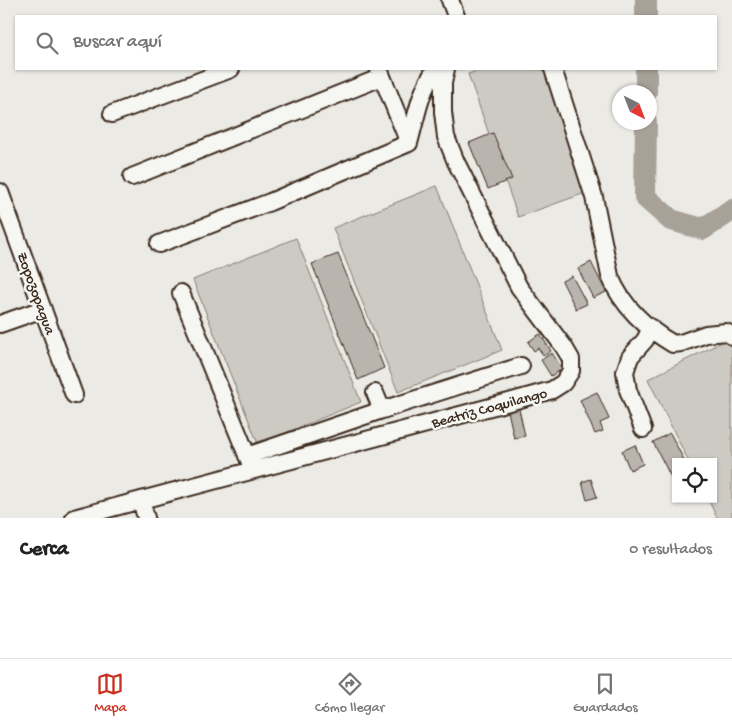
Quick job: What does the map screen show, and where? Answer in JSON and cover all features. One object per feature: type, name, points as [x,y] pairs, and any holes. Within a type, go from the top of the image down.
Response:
[{"type":"street","points":[[450,0],[456,15]]},
{"type":"street","points":[[112,114],[228,70]]},
{"type":"street","points":[[409,143],[423,95],[431,75],[435,70]]},
{"type":"street","name":"Beatriz Coquilango","points":[[74,518],[141,500],[250,463],[552,390],[563,383],[571,371],[571,359],[564,346],[519,287],[456,162],[446,137],[443,112],[443,83],[446,70]]},
{"type":"street","points":[[553,70],[594,197],[608,268],[614,285],[625,303],[638,318],[673,344],[717,332],[726,332],[732,336]]},
{"type":"street","points":[[132,177],[380,73],[409,143]]},
{"type":"street","points":[[159,244],[270,202],[409,143]]},
{"type":"street","name":"Zopozopagua","points":[[0,192],[74,395]]},
{"type":"street","points":[[181,293],[250,463],[382,410],[521,366]]},
{"type":"street","points":[[0,324],[44,310]]},
{"type":"street","points":[[643,429],[628,390],[625,372],[630,357],[645,340],[651,328]]},
{"type":"street","points":[[375,393],[382,410]]},
{"type":"street","points":[[141,500],[146,518]]},
{"type":"shaded area","points":[[481,70],[545,70],[588,192],[518,217],[468,74]]},
{"type":"shaded area","points":[[437,186],[502,350],[398,392],[333,228]]},
{"type":"shaded area","points":[[296,238],[361,402],[258,444],[193,280]]},
{"type":"shaded area","points":[[732,337],[732,518],[717,518],[710,503],[717,503],[717,458],[687,458],[648,379]]},
{"type":"building","points":[[493,133],[512,179],[488,189],[469,143]]},
{"type":"building","points":[[338,254],[384,368],[358,380],[312,264]]},
{"type":"building","points":[[591,262],[606,292],[593,298],[578,269]]},
{"type":"building","points":[[572,276],[587,304],[576,309],[562,281]]},
{"type":"building","points":[[540,334],[551,351],[544,356],[538,348],[534,351],[528,342]]},
{"type":"building","points":[[552,353],[562,369],[551,376],[541,360]]},
{"type":"building","points":[[597,392],[609,419],[600,423],[603,431],[595,434],[580,400]]},
{"type":"building","points":[[519,409],[525,436],[514,438],[508,411]]},
{"type":"building","points":[[670,433],[683,458],[672,458],[672,479],[653,442]]},
{"type":"building","points":[[635,445],[643,464],[630,470],[622,451]]},
{"type":"building","points":[[591,479],[597,497],[587,500],[582,482]]},
{"type":"waterway","points":[[646,0],[646,15]]},
{"type":"waterway","points":[[646,70],[646,85]]},
{"type":"waterway","points":[[646,130],[645,197],[671,220],[703,229],[732,210]]}]
